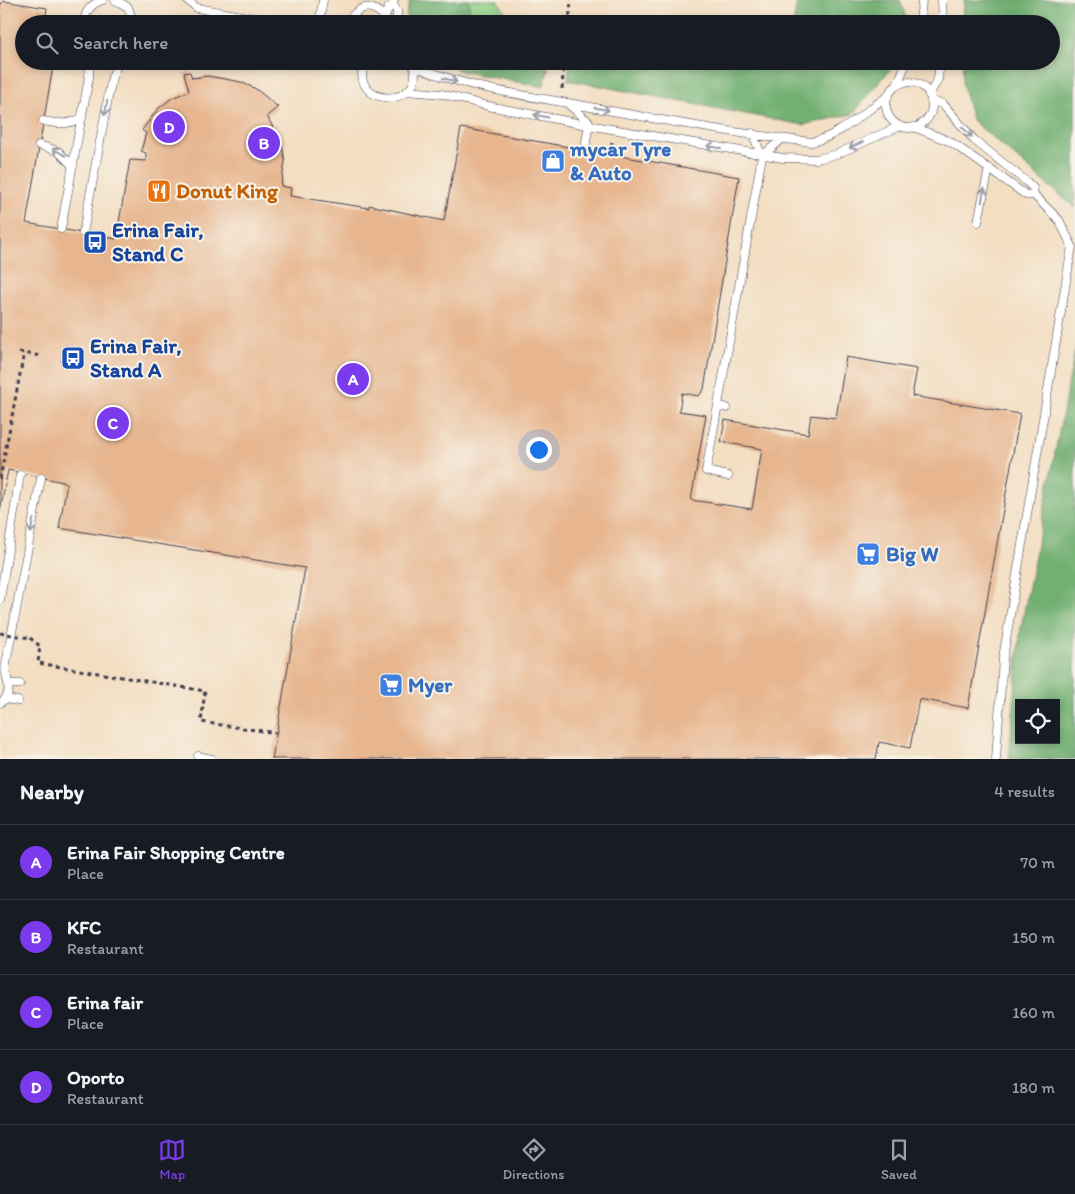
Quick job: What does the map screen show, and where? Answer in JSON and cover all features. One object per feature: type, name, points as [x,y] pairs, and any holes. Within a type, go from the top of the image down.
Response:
[{"type":"lane","points":[[86,15],[89,3],[103,0]]},
{"type":"lane","points":[[115,0],[128,7],[132,15]]},
{"type":"lane","points":[[188,0],[197,8],[236,15]]},
{"type":"lane","points":[[320,15],[322,0]]},
{"type":"lane","points":[[921,15],[922,0]]},
{"type":"lane","points":[[942,0],[943,15]]},
{"type":"lane","points":[[386,15],[388,8],[393,3],[397,15]]},
{"type":"lane","points":[[352,15],[357,9],[364,7],[379,12],[381,15]]},
{"type":"lane","points":[[62,230],[89,70]]},
{"type":"lane","points":[[83,233],[115,70]]},
{"type":"lane","points":[[364,70],[365,84],[376,96],[393,99],[407,91],[414,79],[413,70]]},
{"type":"lane","points":[[428,70],[458,82],[566,103],[782,139],[812,142],[829,138],[888,96],[897,85],[903,70]]},
{"type":"lane","points":[[914,127],[921,124],[930,114],[930,98],[938,79],[939,70]]},
{"type":"lane","points":[[897,85],[912,82],[919,84],[930,98],[942,104],[974,140],[1027,182],[1033,188],[1034,195],[1065,229],[1072,246],[1004,658],[996,759]]},
{"type":"lane","points":[[407,91],[442,94],[488,106],[762,156],[817,159],[837,154],[900,126],[914,127],[951,142],[1026,195],[1034,195]]},
{"type":"lane","points":[[888,96],[887,110],[894,122],[900,126]]},
{"type":"lane","points":[[566,103],[586,118],[589,125],[585,149]]},
{"type":"lane","points":[[44,121],[61,125],[72,123],[82,118]]},
{"type":"lane","points":[[728,476],[706,471],[762,156],[752,133]]},
{"type":"lane","points":[[762,156],[782,139]]},
{"type":"lane","points":[[40,145],[58,150],[74,166]]},
{"type":"lane","points":[[978,222],[989,168]]},
{"type":"lane","points":[[718,405],[727,408]]},
{"type":"lane","points":[[0,600],[20,475]]},
{"type":"lane","points":[[18,701],[2,703],[5,669],[41,478]]},
{"type":"lane","points":[[5,679],[20,684]]},
{"type":"lane","points":[[198,756],[212,759]]},
{"type":"path","points":[[570,15],[571,0]]},
{"type":"path","points":[[563,70],[561,89],[569,90]]},
{"type":"path","points":[[610,153],[612,142]]},
{"type":"path","points":[[0,479],[22,352],[40,356]]},
{"type":"path","points":[[61,360],[81,364]]},
{"type":"path","points":[[0,633],[30,638],[40,646],[38,663],[205,690],[200,722],[276,732]]},
{"type":"green space","points":[[410,0],[469,0],[469,15],[406,15]]},
{"type":"green space","points":[[469,0],[497,0],[506,13],[518,15],[468,15]]},
{"type":"green space","points":[[797,0],[900,0],[905,15],[794,15]]},
{"type":"green space","points":[[964,0],[1075,0],[1075,208],[972,120],[962,82],[963,70],[1060,70],[1060,15],[963,15]]},
{"type":"green space","points":[[459,70],[548,70],[543,87]]},
{"type":"green space","points":[[569,70],[890,70],[853,114],[803,125],[568,80]]},
{"type":"green space","points":[[1075,350],[1075,759],[1009,759],[1020,633]]},
{"type":"building","points":[[3,1],[47,8],[46,15],[15,15],[15,70],[52,70],[26,223],[116,239],[130,160],[146,161],[146,153],[141,151],[146,133],[142,130],[158,109],[172,98],[189,91],[184,73],[190,72],[192,78],[208,76],[241,82],[256,89],[278,107],[267,116],[282,145],[285,161],[281,186],[291,188],[290,196],[369,208],[369,205],[444,221],[461,128],[739,177],[704,389],[699,396],[682,393],[679,411],[706,415],[691,500],[752,509],[762,449],[721,442],[725,420],[808,434],[811,415],[836,418],[846,357],[917,369],[912,396],[1020,414],[968,708],[919,699],[910,748],[879,742],[876,759],[272,759],[305,568],[59,528],[67,483],[8,470],[0,511],[0,6]]},
{"type":"place","name":"Oporto","points":[[169,127]]},
{"type":"place","name":"KFC","points":[[264,143]]},
{"type":"place","name":"mycar Tyre & Auto","points":[[553,161]]},
{"type":"place","name":"Donut King","points":[[159,191]]},
{"type":"place","name":"Erina Fair, Stand C","points":[[95,242]]},
{"type":"place","name":"Erina Fair, Stand A","points":[[73,358]]},
{"type":"place","name":"Erina Fair Shopping Centre","points":[[353,379]]},
{"type":"place","name":"Erina fair","points":[[113,423]]},
{"type":"place","name":"Big W","points":[[868,554]]},
{"type":"place","name":"Myer","points":[[391,685]]}]
